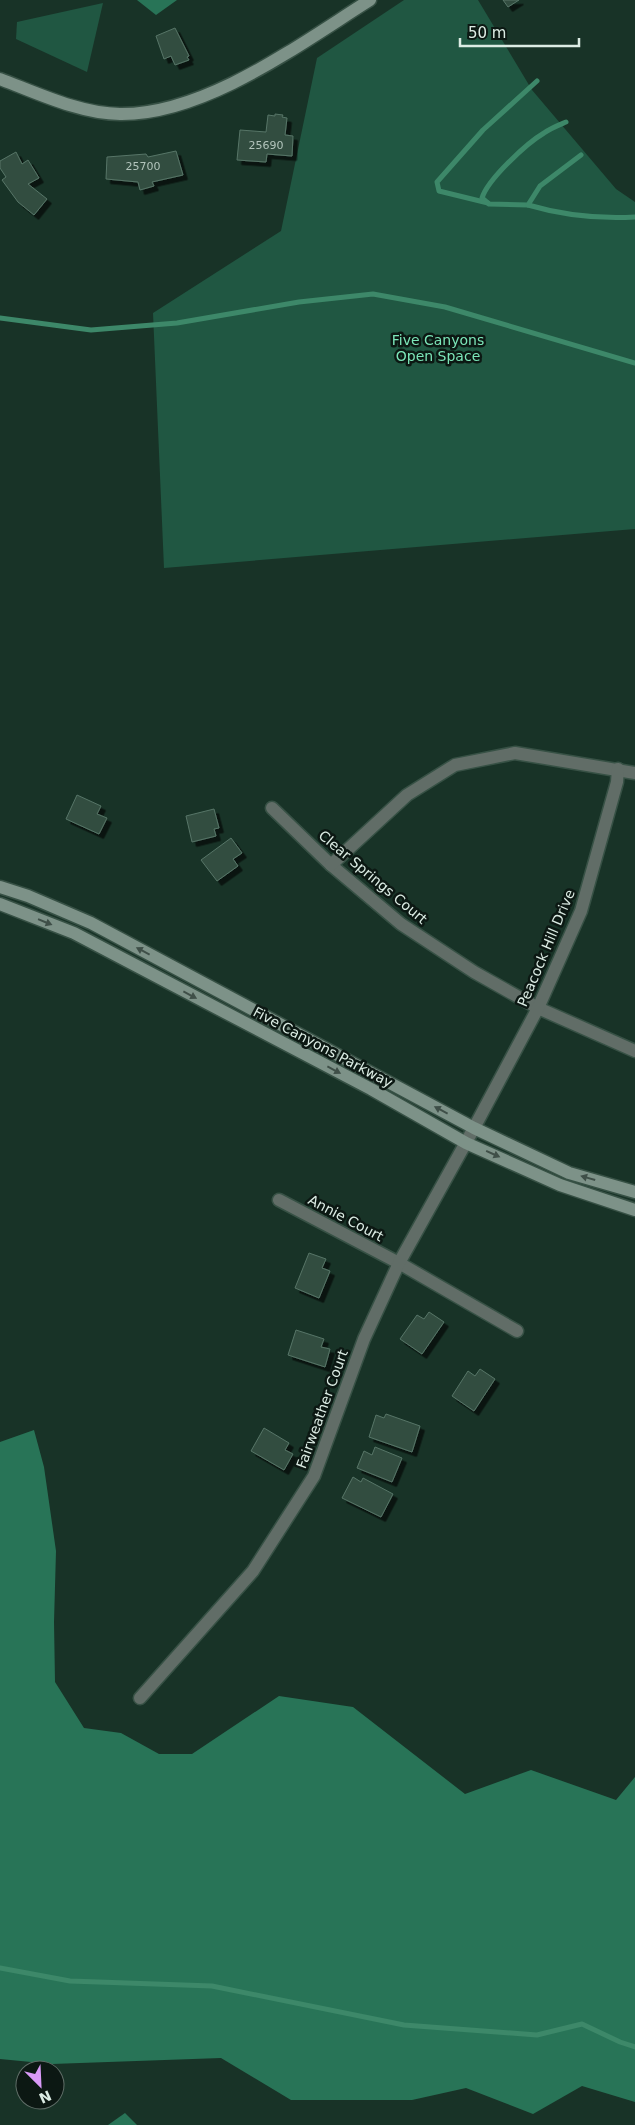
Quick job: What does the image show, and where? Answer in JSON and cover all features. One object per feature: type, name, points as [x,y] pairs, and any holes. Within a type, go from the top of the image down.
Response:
[{"type":"main road","points":[[0,79],[72,107],[120,114],[161,109],[200,97],[256,71],[370,0]]},
{"type":"main road","name":"Five Canyons Parkway","points":[[0,887],[28,896],[91,923],[474,1128],[569,1173],[635,1192]]},
{"type":"main road","name":"Five Canyons Parkway","points":[[0,904],[74,933],[371,1089],[466,1143],[560,1185],[635,1210]]},
{"type":"street","points":[[330,865],[407,794],[455,765],[515,753],[635,773]]},
{"type":"street","name":"Peacock Hill Drive","points":[[474,1128],[538,1008],[581,911],[617,782],[618,770]]},
{"type":"street","name":"Clear Springs Court","points":[[272,808],[330,865],[401,924],[474,972],[538,1008],[635,1051]]},
{"type":"street","name":"Fairweather Court","points":[[140,1698],[253,1571],[314,1476],[364,1339],[399,1263],[474,1128]]},
{"type":"street","name":"Annie Court","points":[[280,1200],[399,1263],[517,1331]]},
{"type":"green space","points":[[137,0],[177,0],[156,15]]},
{"type":"green space","name":"Five Canyons Open Space","points":[[404,0],[478,0],[532,90],[616,189],[635,202],[635,529],[164,568],[153,313],[281,231],[317,58]]},
{"type":"green space","points":[[103,3],[87,72],[16,39],[17,22]]},
{"type":"green space","points":[[34,1430],[44,1467],[56,1551],[55,1682],[84,1728],[121,1733],[159,1754],[192,1754],[279,1696],[353,1707],[465,1794],[531,1770],[616,1800],[635,1777],[635,2102],[582,2086],[533,2114],[466,2088],[412,2100],[291,2100],[221,2058],[65,2064],[65,2060],[0,2059],[0,1442]]},
{"type":"green space","points":[[125,2113],[137,2125],[108,2125]]},
{"type":"building","points":[[503,0],[519,0],[508,7]]},
{"type":"building","points":[[175,28],[189,56],[187,57],[189,60],[175,65],[171,56],[164,59],[156,36]]},
{"type":"building","points":[[275,114],[283,115],[282,117],[287,118],[285,135],[293,136],[292,156],[267,154],[266,162],[237,160],[240,130],[266,132],[268,115],[275,116]]},
{"type":"building","points":[[176,151],[183,175],[152,182],[154,186],[140,190],[138,182],[106,179],[107,157],[146,154],[148,157]]},
{"type":"building","points":[[16,152],[22,164],[28,160],[39,178],[28,184],[47,199],[34,215],[18,202],[2,180],[6,177],[0,168],[0,161]]},
{"type":"building","points":[[77,795],[101,806],[97,814],[107,818],[99,834],[66,819]]},
{"type":"building","points":[[214,809],[219,828],[214,829],[216,836],[192,842],[186,816]]},
{"type":"building","points":[[231,838],[242,853],[233,859],[238,866],[217,881],[201,860]]},
{"type":"building","points":[[309,1253],[326,1259],[322,1268],[330,1271],[319,1298],[295,1288]]},
{"type":"building","points":[[429,1312],[444,1322],[422,1354],[400,1339],[417,1315],[424,1319]]},
{"type":"building","points":[[296,1330],[324,1339],[321,1347],[330,1349],[325,1367],[288,1355]]},
{"type":"building","points":[[480,1369],[495,1379],[474,1411],[452,1396],[468,1371],[475,1376]]},
{"type":"building","points":[[386,1414],[420,1426],[412,1452],[369,1437],[376,1415],[384,1418]]},
{"type":"building","points":[[264,1428],[289,1443],[285,1450],[293,1454],[284,1470],[251,1451]]},
{"type":"building","points":[[375,1447],[402,1458],[392,1482],[357,1468],[364,1451],[372,1455]]},
{"type":"building","points":[[353,1477],[361,1482],[363,1478],[393,1494],[381,1517],[342,1498]]},
{"type":"waterway","points":[[488,203],[439,191],[437,182],[483,130],[537,81]]},
{"type":"waterway","points":[[566,122],[547,131],[518,153],[492,181],[482,198],[489,204],[528,205],[540,186],[581,155]]},
{"type":"waterway","points":[[528,205],[581,215],[635,217]]},
{"type":"waterway","points":[[0,318],[91,330],[177,323],[299,302],[373,294],[445,307],[635,363]]},
{"type":"waterway","points":[[0,1968],[70,1981],[212,1986],[404,2025],[537,2035],[582,2024],[635,2047]]}]
